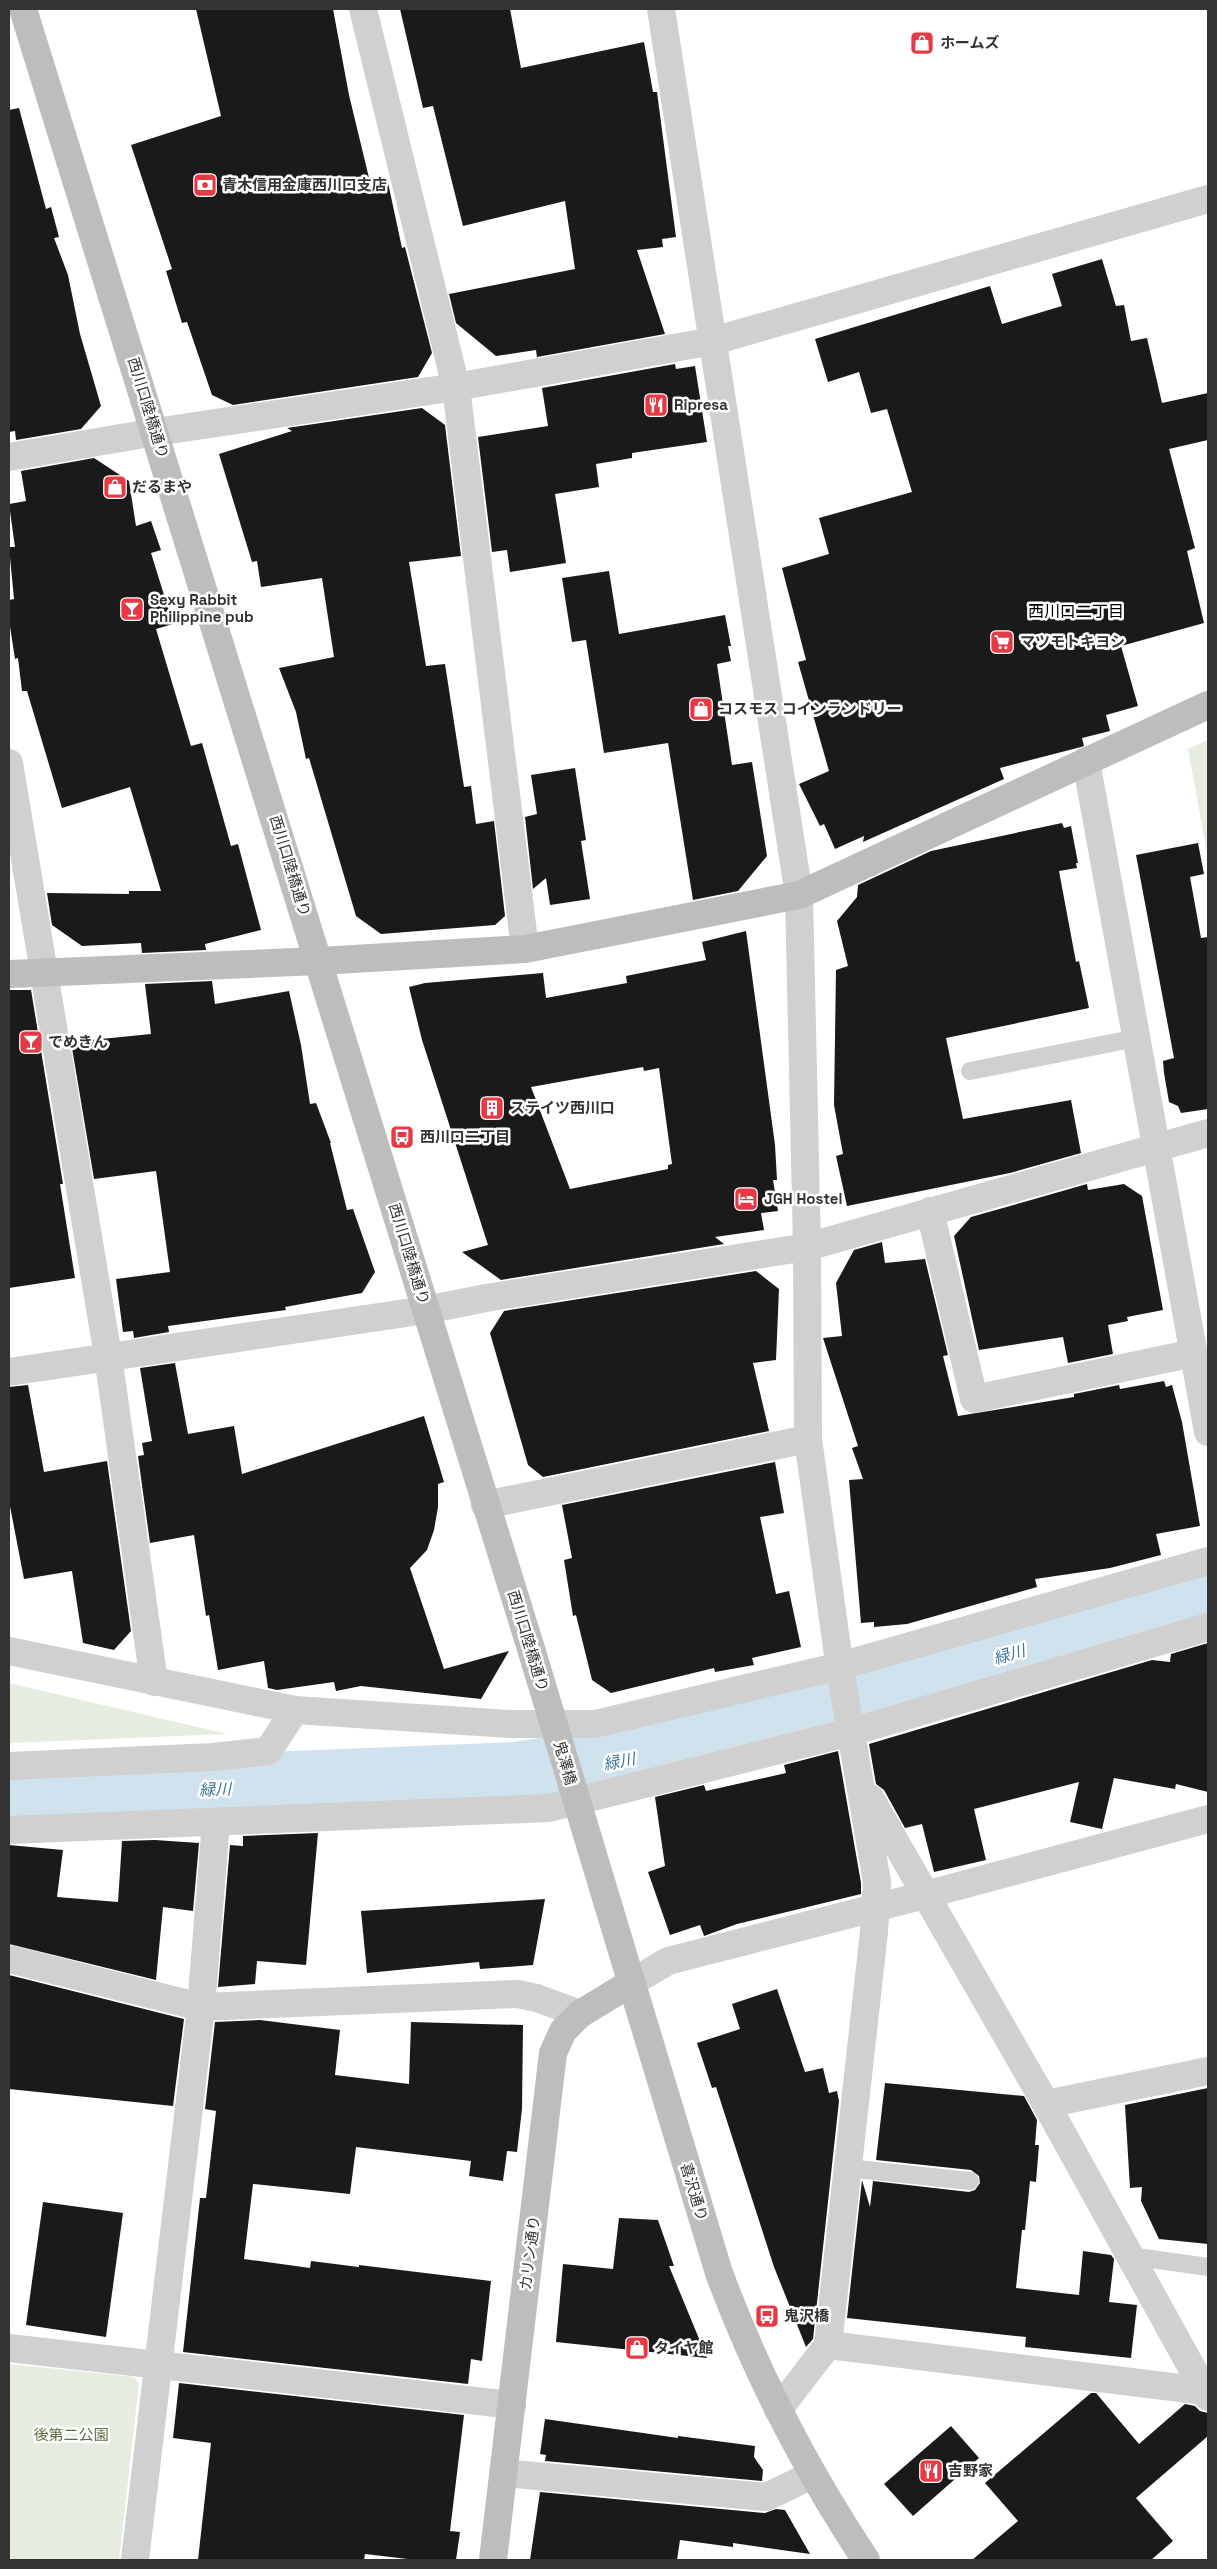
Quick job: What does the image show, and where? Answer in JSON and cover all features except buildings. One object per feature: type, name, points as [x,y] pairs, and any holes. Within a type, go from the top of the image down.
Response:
[{"type":"street","name":"西川口陸橋通り","points":[[23,9],[320,961],[485,1505],[555,1726]]},
{"type":"street","points":[[364,9],[456,387],[526,949]]},
{"type":"street","points":[[661,9],[799,895],[807,1246],[808,1439],[840,1667],[878,1882],[828,2345],[778,2410]]},
{"type":"street","points":[[9,457],[156,432],[456,387],[713,341],[1208,199]]},
{"type":"street","points":[[9,974],[320,961],[526,949],[799,895],[1208,705]]},
{"type":"street","points":[[1086,761],[1208,1432]]},
{"type":"street","points":[[9,763],[108,1356],[154,1682]]},
{"type":"street","points":[[9,1372],[426,1310],[486,1298],[807,1246],[1208,1133]]},
{"type":"street","points":[[930,1212],[974,1400],[1194,1353]]},
{"type":"street","points":[[485,1505],[808,1439]]},
{"type":"street","points":[[9,1652],[295,1710],[510,1724],[555,1726],[595,1724],[840,1667],[1208,1561]]},
{"type":"street","points":[[9,1830],[549,1808],[850,1730],[1165,1638],[1208,1628]]},
{"type":"street","points":[[9,1766],[213,1757],[268,1751],[295,1710]]},
{"type":"street","name":"鬼澤橋","points":[[555,1726],[576,1800]]},
{"type":"street","points":[[861,1782],[1046,2104],[1206,2394]]},
{"type":"street","name":"喜沢通り","points":[[576,1800],[720,2273],[743,2335],[778,2410],[812,2475],[866,2560]]},
{"type":"street","points":[[631,1983],[668,1961],[876,1906],[925,1895],[1208,1819]]},
{"type":"street","points":[[135,2560],[201,2007],[216,1822]]},
{"type":"street","points":[[9,1958],[201,2007],[517,1994],[537,1998],[580,2014]]},
{"type":"street","name":"カリン通り","points":[[493,2560],[553,2053],[563,2031],[580,2014],[631,1983]]},
{"type":"street","points":[[1046,2104],[1208,2071]]},
{"type":"street","points":[[828,2345],[1206,2394]]},
{"type":"street","points":[[9,2348],[512,2405]]},
{"type":"street","points":[[503,2473],[766,2497],[812,2475]]},
{"type":"lane","points":[[970,1071],[1137,1038]]},
{"type":"lane","points":[[847,2168],[970,2181]]},
{"type":"lane","points":[[1130,2256],[1208,2266]]},
{"type":"green space","points":[[1208,740],[1208,859],[1188,749]]},
{"type":"green space","points":[[9,1683],[227,1734],[9,1743]]},
{"type":"green space","name":"後第二公園","points":[[9,2364],[134,2377],[139,2384],[119,2560],[9,2560]]},
{"type":"waterway","name":"緑川","points":[[9,1802],[191,1790],[516,1777],[621,1762],[1208,1598]]},
{"type":"place","name":"ホームズ","points":[[922,43]]},
{"type":"place","name":"青木信用金庫西川口支店","points":[[205,185]]},
{"type":"place","name":"Ripresa","points":[[656,405]]},
{"type":"place","name":"だるまや","points":[[115,487]]},
{"type":"place","name":"Sexy Rabbit Philippine pub","points":[[132,609]]},
{"type":"place","name":"マツモトキヨシ","points":[[1002,642]]},
{"type":"place","name":"コスモス コインランドリー","points":[[701,709]]},
{"type":"place","name":"でめきん","points":[[31,1042]]},
{"type":"place","name":"ステイツ西川口","points":[[492,1108]]},
{"type":"place","name":"西川口二丁目","points":[[402,1137]]},
{"type":"place","name":"JGH Hostel","points":[[746,1199]]},
{"type":"place","name":"鬼沢橋","points":[[767,2316]]},
{"type":"place","name":"タイヤ館","points":[[637,2348]]},
{"type":"place","name":"吉野家","points":[[931,2471]]},
{"type":"district","name":"西川口二丁目","points":[[1076,611]]}]
